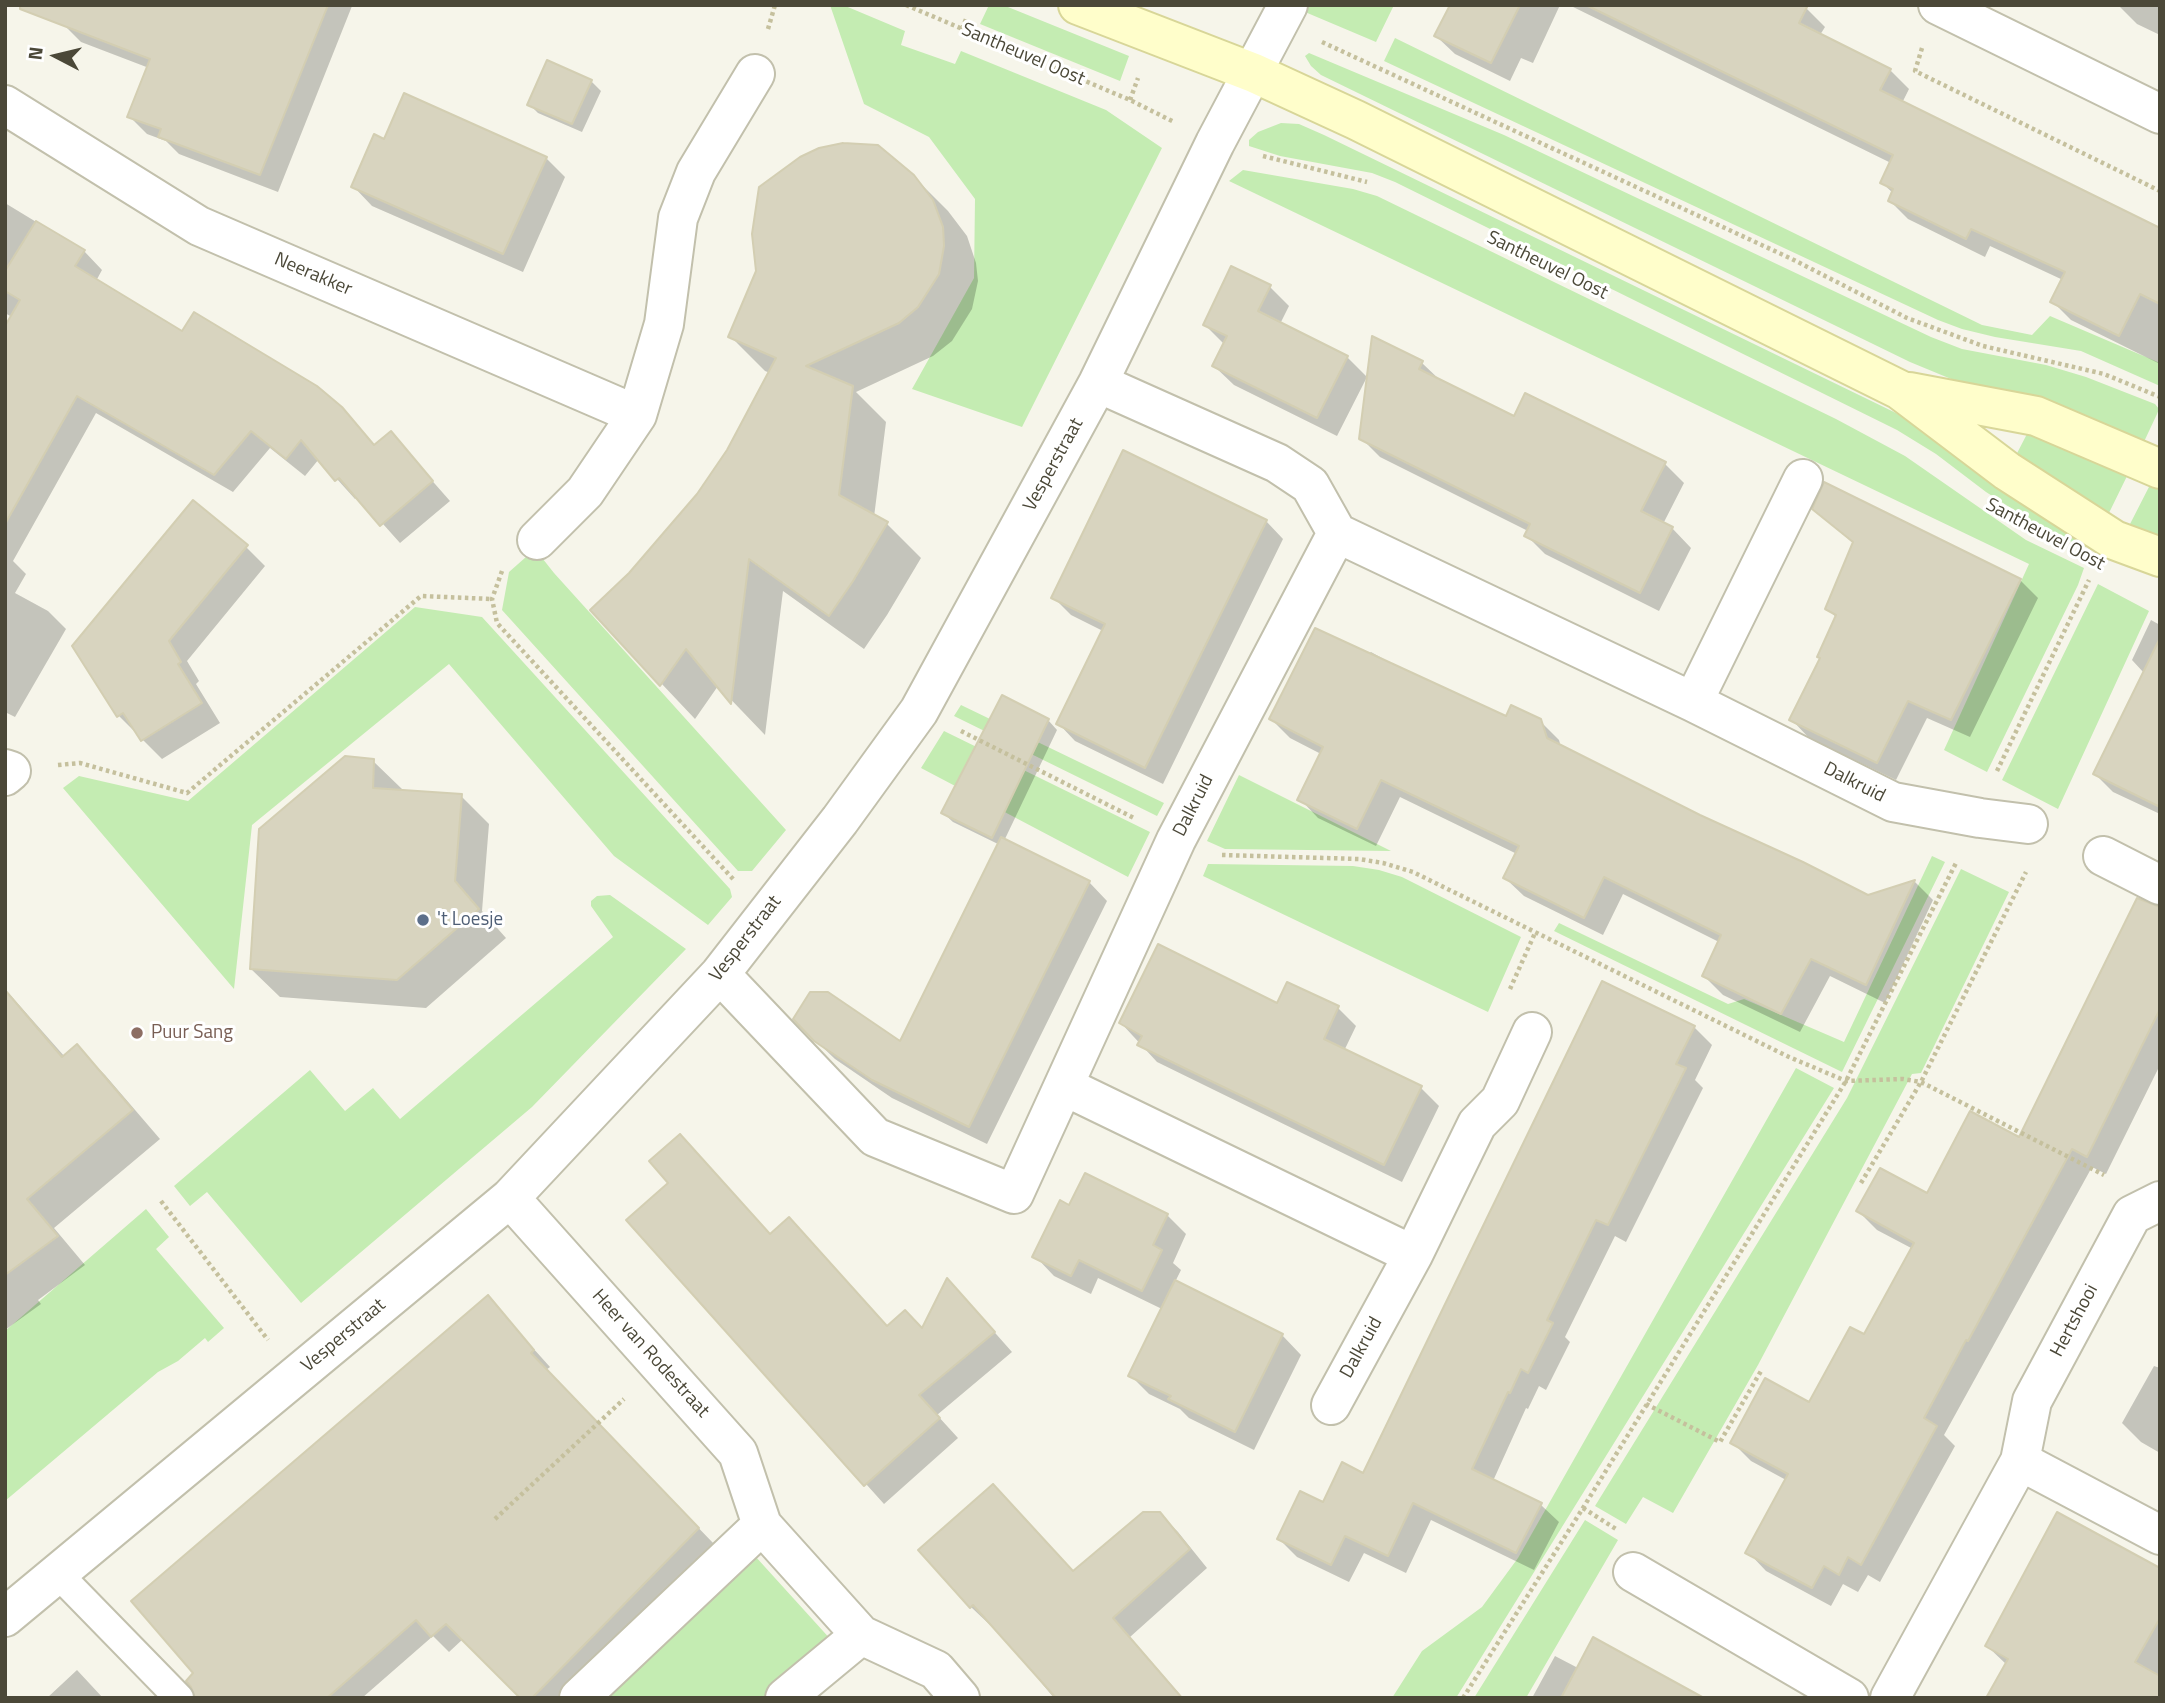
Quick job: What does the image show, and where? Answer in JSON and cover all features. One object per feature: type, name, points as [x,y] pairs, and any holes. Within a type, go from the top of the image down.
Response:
[{"type":"street","name":"Santheuvel Oost","points":[[1078,5],[1254,73],[1356,120],[1900,390],[2028,485],[2115,540],[2160,556]]},
{"type":"street","name":"Vesperstraat","points":[[5,1617],[510,1198],[720,974],[840,820],[919,711],[1098,383],[1215,143],[1288,5]]},
{"type":"street","points":[[1938,5],[2160,114]]},
{"type":"street","points":[[537,540],[585,492],[637,415],[664,324],[678,218],[696,172],[755,74]]},
{"type":"street","name":"Neerakker","points":[[5,105],[199,226],[637,415]]},
{"type":"street","points":[[1098,383],[1277,463],[1310,485],[1336,533]]},
{"type":"street","name":"Santheuvel Oost","points":[[1900,390],[2036,416],[2160,469]]},
{"type":"street","points":[[1693,702],[1803,479]]},
{"type":"street","name":"Dalkruid","points":[[720,974],[875,1137],[1014,1194],[1176,840],[1336,533],[1693,702],[1893,802],[2028,824]]},
{"type":"street","points":[[2103,856],[2160,885]]},
{"type":"street","name":"Dalkruid","points":[[1331,1405],[1413,1255],[1476,1124],[1500,1101],[1532,1032]]},
{"type":"street","points":[[1064,1086],[1413,1255]]},
{"type":"street","name":"Heer van Rodestraat","points":[[510,1198],[738,1453],[762,1525],[861,1635],[936,1670],[960,1698]]},
{"type":"street","name":"Hertshooi","points":[[1890,1698],[2020,1461],[2032,1401],[2132,1215],[2159,1202]]},
{"type":"street","points":[[2020,1461],[2160,1535]]},
{"type":"street","points":[[579,1698],[762,1525]]},
{"type":"street","points":[[1633,1572],[1849,1698]]},
{"type":"street","points":[[785,1698],[861,1635]]},
{"type":"lane","points":[[58,1574],[179,1698]]},
{"type":"path","name":"Santheuvel Oost","points":[[906,5],[1130,100],[1215,143],[1378,185]]},
{"type":"path","points":[[962,29],[966,19]]},
{"type":"path","points":[[1923,45],[1914,71],[2160,191]]},
{"type":"path","points":[[1370,64],[1792,259],[1907,318],[1983,346],[2104,374],[2160,397]]},
{"type":"path","points":[[1462,1698],[1846,1081],[1980,818],[1997,769],[2090,577]]},
{"type":"path","points":[[7,772],[80,763],[187,793],[421,596],[492,599],[497,623],[766,914]]},
{"type":"path","points":[[919,711],[1176,840],[1213,855],[1359,859],[1413,872],[1789,1057],[1846,1081],[1903,1079],[1921,1082],[2159,1202]]},
{"type":"path","points":[[1861,1183],[1921,1082],[2028,870]]},
{"type":"path","points":[[162,1201],[296,1376]]},
{"type":"path","points":[[495,1519],[661,1365]]},
{"type":"path","points":[[1646,1404],[1720,1443],[1761,1371]]},
{"type":"green space","points":[[830,5],[843,5],[905,31],[901,45],[955,64],[961,51],[1106,110],[1162,148],[1022,427],[912,389],[974,278],[975,199],[929,137],[864,104]]},
{"type":"green space","points":[[989,5],[1003,5],[1129,56],[1120,81],[980,24]]},
{"type":"green space","points":[[1308,5],[1394,5],[1376,42],[1305,12]]},
{"type":"green space","points":[[1395,38],[1982,325],[2032,335],[2050,316],[2160,363],[2160,386],[2081,351],[1995,337],[1938,320],[1384,61]]},
{"type":"green space","points":[[1309,53],[1504,135],[1931,337],[1962,349],[2046,365],[2086,377],[2155,404],[2159,409],[2157,414],[2142,446],[1956,381],[1910,362],[1321,75],[1305,56]]},
{"type":"green space","points":[[1281,123],[1299,124],[1324,135],[1896,413],[1941,441],[2091,546],[2082,547],[2034,523],[1897,430],[1395,182],[1372,173],[1280,156],[1249,146],[1249,140],[1258,132]]},
{"type":"green space","points":[[1243,170],[1353,189],[1377,196],[1836,419],[1905,456],[2026,540],[2084,568],[1987,772],[1944,750],[2029,564],[1229,181]]},
{"type":"green space","points":[[2028,432],[2129,472],[2108,515],[2013,461]]},
{"type":"green space","points":[[2151,483],[2160,488],[2160,540],[2129,526]]},
{"type":"green space","points":[[535,549],[786,830],[752,871],[738,871],[502,610],[509,572]]},
{"type":"green space","points":[[2098,584],[2149,611],[2058,809],[2002,780]]},
{"type":"green space","points":[[415,607],[482,617],[730,889],[732,897],[708,925],[614,856],[449,664],[252,825],[234,989],[63,788],[79,776],[188,801]]},
{"type":"green space","points":[[961,705],[1164,803],[1157,816],[954,716]]},
{"type":"green space","points":[[944,731],[1150,832],[1128,877],[921,768]]},
{"type":"green space","points":[[1239,775],[1391,851],[1225,849],[1207,841]]},
{"type":"green space","points":[[1932,856],[1945,862],[1842,1072],[1554,931],[1559,923],[1728,1004],[1744,999],[1844,1042]]},
{"type":"green space","points":[[1208,864],[1353,866],[1379,870],[1402,877],[1521,937],[1488,1012],[1203,876]]},
{"type":"green space","points":[[1961,869],[2009,892],[1921,1073],[1912,1074],[1758,1365],[1673,1513],[1643,1497],[1626,1524],[1595,1506],[1847,1098]]},
{"type":"green space","points":[[610,895],[686,949],[532,1107],[301,1303],[207,1192],[190,1206],[174,1186],[310,1070],[345,1111],[373,1088],[400,1119],[613,937],[591,906],[591,901],[597,896]]},
{"type":"green space","points":[[1796,1068],[1834,1088],[1456,1698],[1392,1698],[1422,1651],[1482,1607],[1518,1558]]},
{"type":"green space","points":[[146,1209],[169,1237],[156,1249],[224,1328],[208,1342],[205,1338],[178,1361],[158,1372],[5,1501],[5,1331]]},
{"type":"green space","points":[[1585,1520],[1618,1540],[1526,1698],[1474,1698]]},
{"type":"green space","points":[[755,1556],[833,1642],[762,1698],[600,1698]]},
{"type":"building","points":[[20,5],[328,5],[260,175],[158,137],[161,129],[127,117],[150,59],[20,9]]},
{"type":"building","points":[[1450,5],[1520,5],[1491,63],[1434,36]]},
{"type":"building","points":[[1586,5],[1808,5],[1799,23],[1891,69],[1880,90],[2160,228],[2160,304],[2140,294],[2119,336],[2050,302],[2065,272],[1971,229],[1966,239],[1888,201],[1893,189],[1880,183],[1893,155]]},
{"type":"building","points":[[547,60],[592,80],[572,124],[527,105]]},
{"type":"building","points":[[404,93],[547,157],[503,254],[351,187],[374,134],[384,139]]},
{"type":"building","points":[[843,143],[878,145],[914,175],[933,200],[943,227],[944,246],[939,274],[918,307],[899,323],[806,366],[853,386],[839,495],[888,522],[829,616],[749,559],[731,704],[686,649],[660,686],[590,610],[629,573],[697,494],[727,450],[776,358],[728,337],[756,271],[752,234],[759,187],[800,157],[819,148]]},
{"type":"building","points":[[36,221],[85,250],[75,266],[182,331],[194,312],[317,386],[342,407],[374,445],[391,431],[433,481],[380,526],[339,478],[335,481],[301,440],[286,459],[251,431],[214,475],[77,396],[5,524],[5,326],[20,300],[5,291],[5,271]]},
{"type":"building","points":[[1231,266],[1271,285],[1258,311],[1348,356],[1317,418],[1212,366],[1227,336],[1203,325]]},
{"type":"building","points":[[1372,336],[1423,361],[1419,369],[1514,416],[1525,393],[1666,462],[1641,511],[1673,527],[1640,593],[1524,536],[1530,524],[1359,439]]},
{"type":"building","points":[[1123,450],[1267,520],[1145,768],[1056,724],[1105,624],[1051,598]]},
{"type":"building","points":[[1824,482],[2021,579],[1951,720],[1908,701],[1877,763],[1789,720],[1820,658],[1817,657],[1836,615],[1825,609],[1853,542],[1812,509]]},
{"type":"building","points":[[193,500],[248,545],[169,641],[181,662],[178,664],[202,703],[141,741],[123,713],[117,717],[72,646]]},
{"type":"building","points":[[1315,628],[1506,716],[1511,705],[1541,719],[1547,738],[1868,895],[1915,880],[1866,985],[1811,959],[1781,1014],[1702,976],[1721,935],[1604,877],[1584,918],[1503,878],[1519,846],[1381,780],[1357,829],[1297,800],[1323,747],[1269,719]]},
{"type":"building","points":[[2160,638],[2160,807],[2093,774]]},
{"type":"building","points":[[1002,695],[1049,719],[992,838],[941,813]]},
{"type":"building","points":[[345,756],[374,759],[373,788],[462,794],[455,881],[479,909],[397,980],[250,969],[259,829]]},
{"type":"building","points":[[1001,837],[1090,881],[969,1127],[872,1080],[814,1041],[793,1019],[810,992],[828,992],[900,1041]]},
{"type":"building","points":[[2137,898],[2160,907],[2160,1009],[2087,1157],[2072,1149],[1924,1418],[1937,1426],[1861,1565],[1848,1557],[1839,1575],[1824,1566],[1812,1588],[1745,1553],[1788,1474],[1730,1443],[1765,1378],[1809,1402],[1850,1327],[1864,1334],[1914,1243],[1856,1211],[1880,1168],[1927,1193],[1970,1111],[2019,1137]]},
{"type":"building","points":[[1158,944],[1277,1003],[1287,982],[1339,1006],[1324,1039],[1422,1086],[1384,1165],[1137,1045],[1142,1036],[1119,1023]]},
{"type":"building","points":[[1602,981],[1695,1026],[1676,1064],[1686,1068],[1608,1225],[1596,1220],[1547,1320],[1553,1323],[1528,1373],[1521,1369],[1510,1393],[1508,1392],[1472,1469],[1542,1503],[1516,1553],[1413,1503],[1388,1556],[1345,1536],[1331,1565],[1277,1539],[1300,1491],[1323,1502],[1342,1462],[1363,1473]]},
{"type":"building","points":[[5,990],[62,1057],[77,1044],[133,1110],[27,1199],[58,1236],[5,1275]]},
{"type":"building","points":[[680,1134],[770,1234],[789,1217],[887,1326],[905,1310],[922,1328],[947,1278],[995,1332],[919,1395],[940,1418],[864,1486],[626,1220],[668,1183],[649,1161]]},
{"type":"building","points":[[1085,1173],[1168,1214],[1153,1245],[1162,1250],[1142,1291],[1079,1260],[1071,1276],[1032,1257],[1060,1200],[1069,1205]]},
{"type":"building","points":[[1175,1280],[1283,1334],[1235,1432],[1168,1399],[1171,1396],[1128,1376]]},
{"type":"building","points":[[488,1295],[534,1350],[531,1353],[699,1528],[532,1698],[520,1698],[446,1624],[431,1637],[416,1620],[327,1698],[195,1698],[186,1681],[193,1673],[131,1601]]},
{"type":"building","points":[[993,1484],[1073,1571],[1143,1512],[1160,1512],[1190,1549],[1113,1618],[1182,1698],[1056,1698],[973,1605],[970,1608],[918,1550]]},
{"type":"building","points":[[2057,1512],[2160,1568],[2160,1618],[2135,1662],[2160,1676],[2160,1698],[1986,1698],[2008,1659],[1985,1646]]},
{"type":"building","points":[[1593,1637],[1704,1698],[1561,1698]]},
{"type":"place","name":"'t Loesje","points":[[423,920]]},
{"type":"place","name":"Puur Sang","points":[[137,1033]]}]
